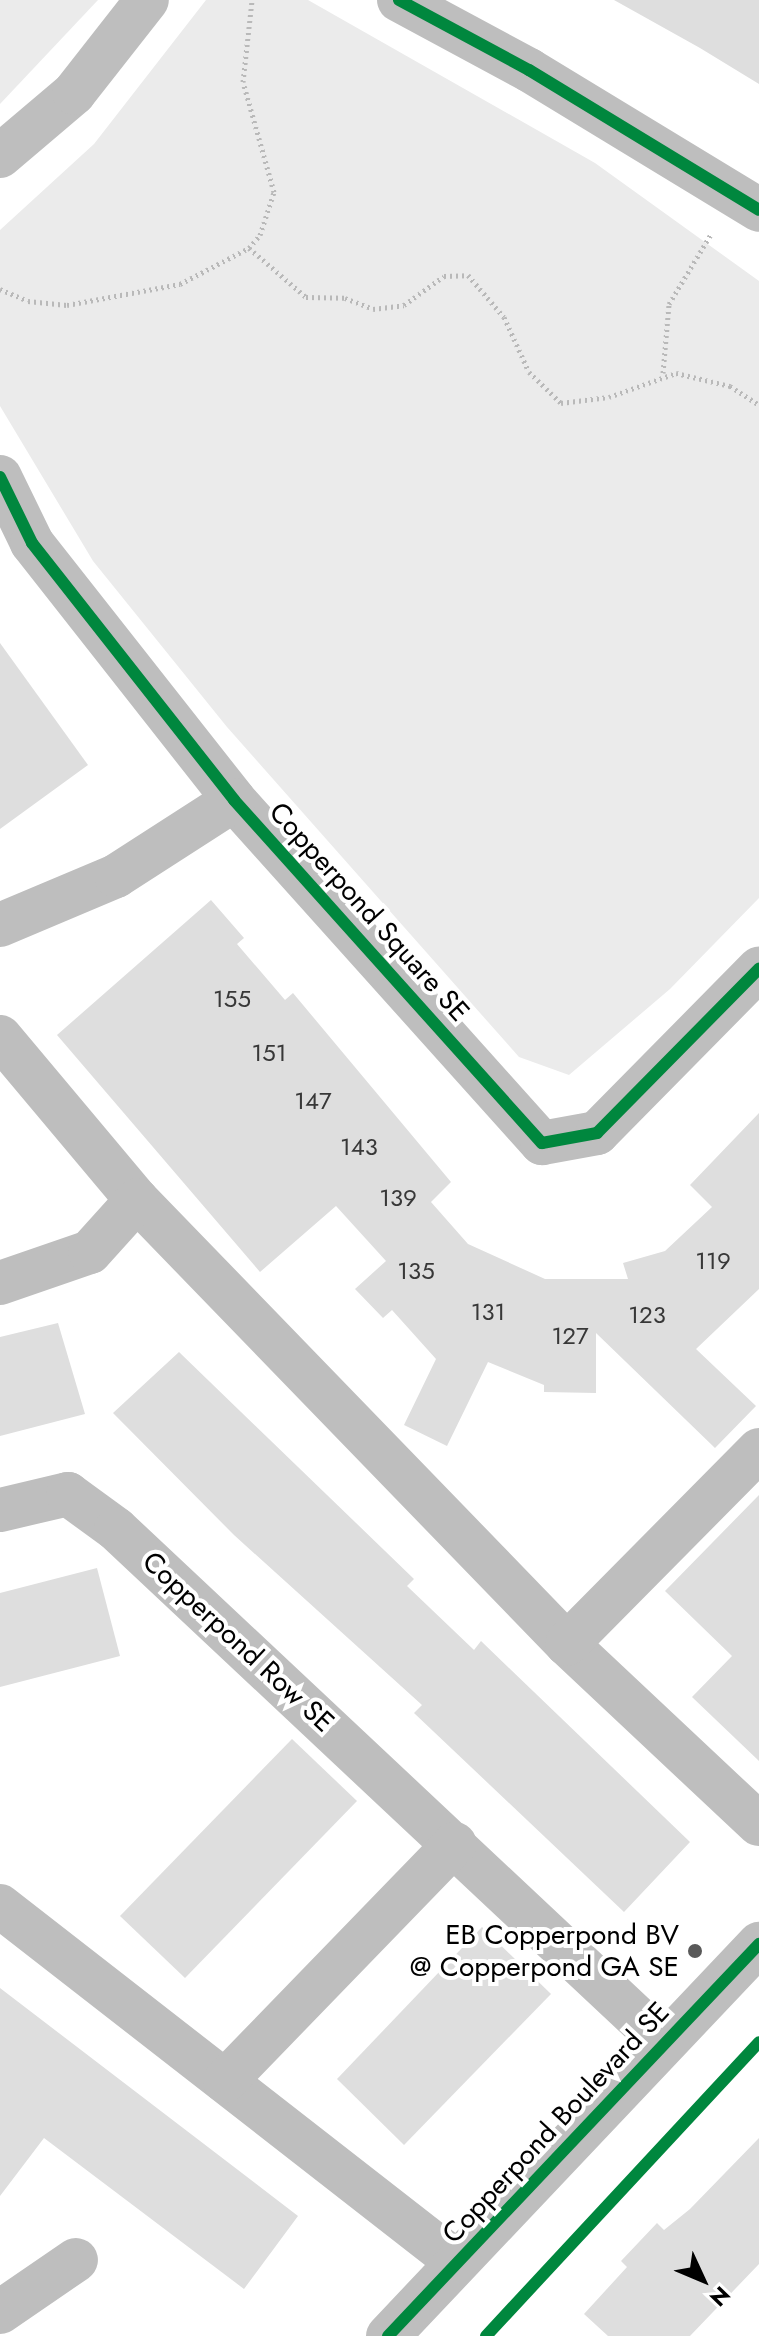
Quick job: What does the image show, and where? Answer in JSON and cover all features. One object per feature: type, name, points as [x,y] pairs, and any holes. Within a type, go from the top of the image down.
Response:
[{"type":"street","points":[[0,156],[74,93],[147,0]]},
{"type":"street","points":[[399,0],[529,70],[759,210]]},
{"type":"street","name":"Copperpond Square SE","points":[[0,477],[32,543],[234,800],[542,1143],[597,1133],[759,969]]},
{"type":"street","points":[[0,925],[116,876],[234,800]]},
{"type":"street","points":[[0,1037],[137,1200],[567,1644],[759,1824]]},
{"type":"street","points":[[0,1283],[90,1252],[137,1200]]},
{"type":"street","points":[[567,1644],[759,1450]]},
{"type":"street","name":"Copperpond Row SE","points":[[0,1510],[68,1494],[116,1529],[664,2043]]},
{"type":"street","points":[[225,2081],[455,1844]]},
{"type":"street","points":[[0,1906],[457,2262]]},
{"type":"street","name":"Copperpond Boulevard SE","points":[[388,2336],[759,1944]]},
{"type":"street","points":[[0,2312],[76,2260]]},
{"type":"path","points":[[0,289],[37,303],[75,304],[180,284],[249,248],[275,200],[243,82],[252,0]]},
{"type":"path","points":[[663,373],[669,304],[716,226]]},
{"type":"path","points":[[249,248],[306,297],[345,298],[373,309],[404,305],[449,274],[468,275],[504,317],[529,372],[561,403],[609,397],[663,373],[730,386],[759,405]]},
{"type":"shaded area","points":[[0,0],[98,0],[0,104]]},
{"type":"shaded area","points":[[206,0],[308,0],[595,163],[759,281],[759,898],[670,989],[569,1075],[519,1057],[227,727],[93,561],[0,406],[0,230],[94,144]]},
{"type":"building","points":[[614,0],[759,0],[759,84],[700,48]]},
{"type":"building","points":[[0,643],[88,765],[0,829]]},
{"type":"building","points":[[211,900],[244,938],[237,944],[285,1000],[293,993],[451,1182],[431,1202],[468,1244],[545,1279],[628,1279],[623,1263],[665,1251],[712,1207],[690,1185],[759,1113],[759,1289],[696,1349],[756,1406],[715,1448],[596,1333],[596,1393],[544,1392],[544,1385],[488,1362],[447,1446],[404,1425],[436,1359],[392,1310],[383,1318],[355,1289],[386,1261],[336,1206],[260,1272],[57,1035]]},
{"type":"building","points":[[58,1323],[85,1414],[0,1436],[0,1337]]},
{"type":"building","points":[[179,1352],[414,1579],[407,1586],[474,1650],[481,1641],[690,1842],[624,1912],[414,1713],[422,1705],[234,1535],[113,1413]]},
{"type":"building","points":[[759,1495],[759,1761],[692,1697],[732,1656],[665,1591]]},
{"type":"building","points":[[97,1568],[120,1656],[0,1687],[0,1593]]},
{"type":"building","points":[[292,1739],[357,1801],[185,1978],[120,1916]]},
{"type":"building","points":[[482,1927],[551,1994],[404,2145],[337,2079]]},
{"type":"building","points":[[0,1988],[298,2216],[244,2289],[44,2138],[0,2196]]},
{"type":"building","points":[[759,2138],[759,2264],[690,2336],[608,2336],[584,2314],[627,2267],[621,2261],[657,2223],[664,2230],[690,2209]]},
{"type":"cycle path","points":[[399,0],[529,70],[759,210]]},
{"type":"cycle path","points":[[0,477],[32,543],[234,800],[542,1143],[597,1133],[759,969]]},
{"type":"cycle path","points":[[388,2336],[759,1944]]},
{"type":"cycle path","points":[[486,2336],[759,2042]]},
{"type":"place","name":"EB Copperpond BV @ Copperpond GA SE","points":[[695,1951]]}]
